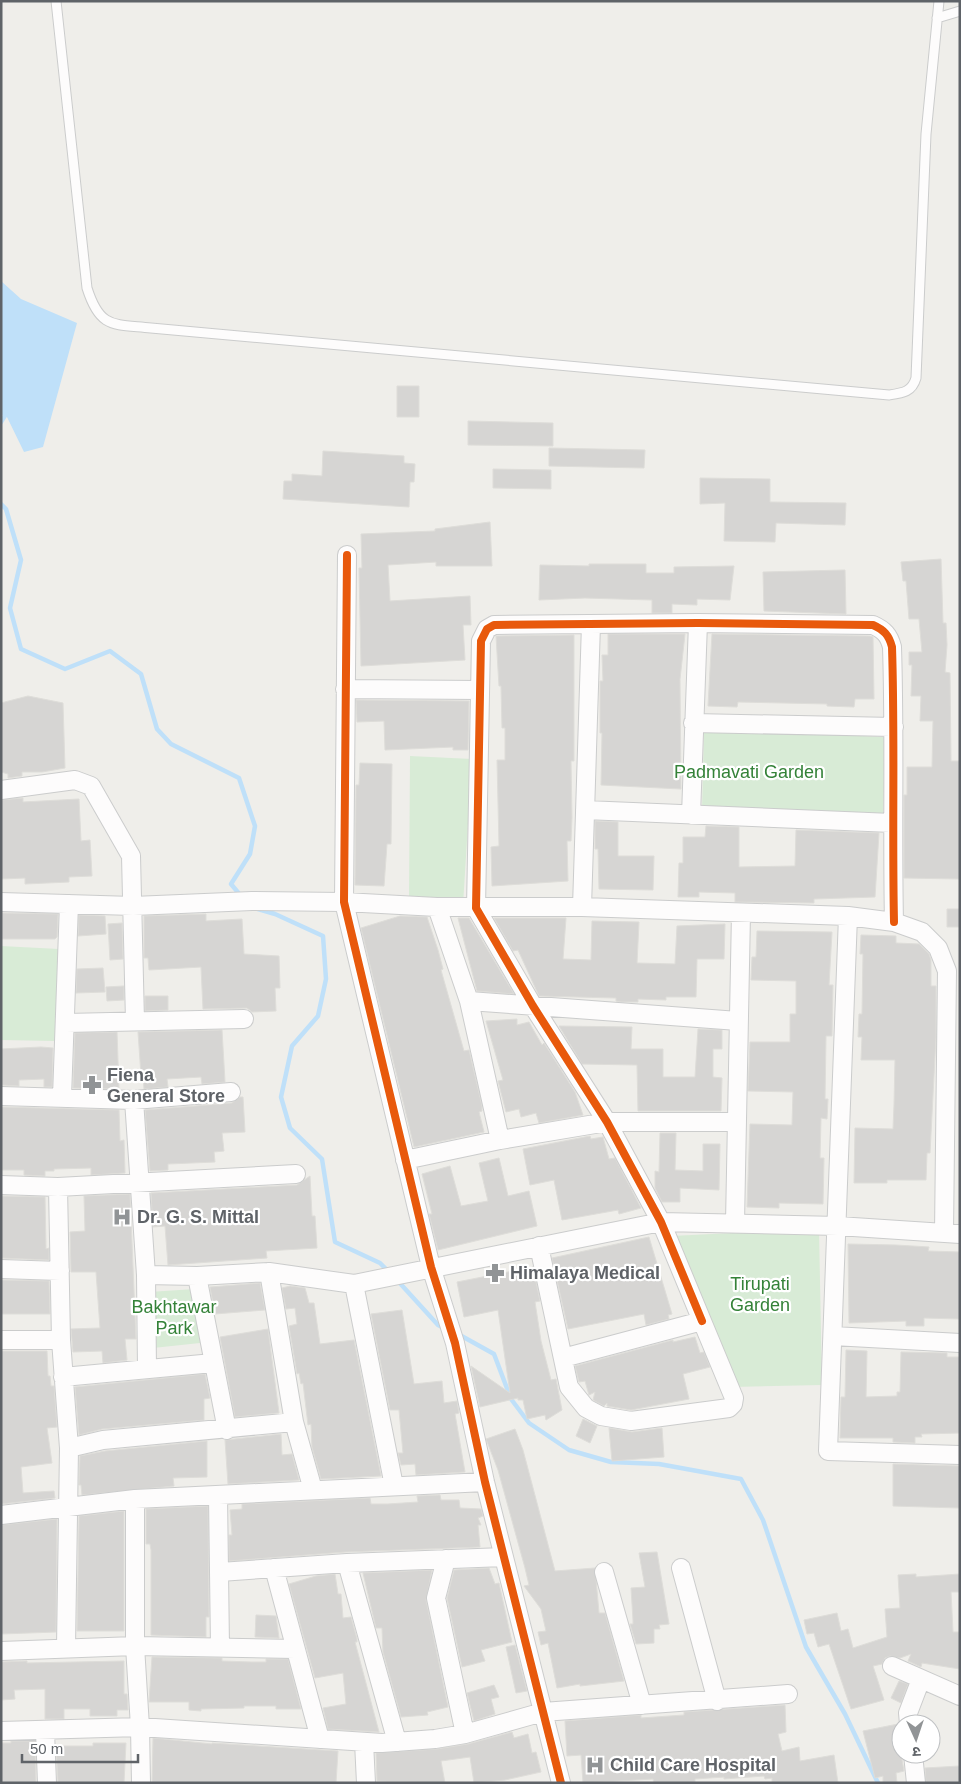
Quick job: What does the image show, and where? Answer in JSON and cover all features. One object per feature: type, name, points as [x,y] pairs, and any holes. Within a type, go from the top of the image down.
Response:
[{"type":"street","points":[[347,555],[344,902],[431,1267],[455,1342],[485,1482],[561,1783]]},
{"type":"street","points":[[691,815],[698,623]]},
{"type":"street","points":[[539,1246],[569,1387],[586,1408],[601,1416],[631,1420],[729,1408],[733,1404],[734,1398],[661,1222],[607,1122],[533,1006],[476,908],[481,641],[487,629],[494,625],[698,623],[873,625],[881,628],[889,636],[892,647],[894,922]]},
{"type":"street","points":[[582,906],[591,624]]},
{"type":"street","points":[[345,689],[480,690]]},
{"type":"street","points":[[693,723],[894,727]]},
{"type":"street","points":[[1,790],[75,780],[91,786],[131,856],[135,1021]]},
{"type":"street","points":[[585,810],[892,823]]},
{"type":"street","points":[[1,902],[133,906],[252,901],[344,902],[476,908],[582,906],[848,916],[894,922],[922,932],[938,948],[947,970],[952,1096],[952,1233],[838,1226],[661,1222],[354,1284],[269,1272],[198,1276],[146,1275]]},
{"type":"street","points":[[62,1097],[69,904]]},
{"type":"street","points":[[437,907],[469,1001],[500,1140]]},
{"type":"street","points":[[735,1223],[741,913]]},
{"type":"street","points":[[848,916],[838,1226],[828,1451],[960,1455]]},
{"type":"street","points":[[469,1001],[738,1021]]},
{"type":"street","points":[[66,1023],[244,1019]]},
{"type":"street","points":[[1,1096],[134,1100],[231,1092]]},
{"type":"street","points":[[134,1100],[138,1181],[146,1275],[146,1369]]},
{"type":"street","points":[[405,1160],[500,1140],[607,1122],[736,1122]]},
{"type":"street","points":[[1,1185],[58,1187],[138,1181],[296,1174]]},
{"type":"street","points":[[58,1187],[61,1340],[68,1448],[66,1647]]},
{"type":"street","points":[[1,1269],[60,1270]]},
{"type":"street","points":[[269,1272],[294,1422],[313,1490]]},
{"type":"street","points":[[198,1276],[227,1430]]},
{"type":"street","points":[[354,1284],[394,1486]]},
{"type":"street","points":[[563,1358],[702,1320]]},
{"type":"street","points":[[833,1336],[960,1343]]},
{"type":"street","points":[[1,1340],[61,1340]]},
{"type":"street","points":[[63,1377],[213,1363]]},
{"type":"street","points":[[68,1448],[103,1440],[227,1430],[294,1422]]},
{"type":"street","points":[[1,1516],[135,1500],[485,1482]]},
{"type":"street","points":[[218,1495],[220,1647]]},
{"type":"street","points":[[135,1500],[135,1646],[141,1783]]},
{"type":"street","points":[[220,1572],[347,1563],[504,1557]]},
{"type":"street","points":[[446,1559],[436,1598],[465,1734]]},
{"type":"street","points":[[347,1563],[397,1742]]},
{"type":"street","points":[[274,1568],[320,1739]]},
{"type":"street","points":[[681,1568],[717,1701]]},
{"type":"street","points":[[604,1572],[642,1705]]},
{"type":"street","points":[[1,1651],[66,1647],[135,1646],[295,1649]]},
{"type":"street","points":[[892,1666],[960,1696]]},
{"type":"street","points":[[908,1714],[921,1679]]},
{"type":"street","points":[[1,1731],[140,1727],[364,1742],[397,1742],[465,1734],[543,1712],[717,1701],[788,1694]]},
{"type":"street","points":[[45,1731],[47,1783]]},
{"type":"street","points":[[364,1742],[366,1783]]},
{"type":"street","points":[[914,1764],[916,1783]]},
{"type":"lane","points":[[56,1],[86,288],[94,310],[107,322],[161,329],[889,395],[907,392],[914,385],[916,378],[926,134],[939,1]]},
{"type":"lane","points":[[937,18],[960,11]]},
{"type":"green space","name":"Padmavati Garden","points":[[704,730],[886,737],[883,816],[702,810]]},
{"type":"green space","points":[[410,756],[472,759],[463,905],[409,899]]},
{"type":"green space","points":[[1,946],[59,949],[55,1041],[1,1040]]},
{"type":"green space","name":"Tirupati Garden","points":[[819,1229],[822,1385],[731,1387],[671,1236]]},
{"type":"green space","name":"Bakhtawar Park","points":[[195,1289],[200,1343],[153,1348],[149,1292]]},
{"type":"water","points":[[1,281],[21,299],[77,323],[43,447],[24,452],[6,415],[1,415]]},
{"type":"building","points":[[397,386],[419,386],[419,417],[397,417]]},
{"type":"building","points":[[468,421],[553,423],[553,446],[468,445]]},
{"type":"building","points":[[549,448],[645,450],[644,468],[549,466]]},
{"type":"building","points":[[323,451],[404,456],[404,463],[415,464],[414,482],[410,482],[409,507],[283,499],[284,481],[292,481],[292,474],[322,476]]},
{"type":"building","points":[[493,469],[551,470],[551,489],[493,488]]},
{"type":"building","points":[[700,478],[770,479],[770,502],[846,503],[845,525],[776,523],[775,542],[724,541],[725,503],[700,504]]},
{"type":"building","points":[[490,522],[492,566],[436,566],[436,562],[388,565],[390,601],[470,596],[471,625],[463,625],[465,660],[361,666],[359,568],[362,568],[361,534],[435,531],[435,529]]},
{"type":"building","points":[[941,559],[943,623],[946,623],[947,645],[945,672],[950,673],[951,761],[960,761],[960,879],[904,878],[904,795],[907,795],[907,767],[932,767],[933,721],[920,721],[921,696],[911,696],[912,665],[909,665],[909,652],[922,652],[919,619],[909,619],[906,581],[903,581],[901,562]]},
{"type":"building","points":[[589,564],[646,564],[646,573],[674,573],[674,567],[734,566],[730,600],[697,599],[697,605],[672,604],[672,613],[652,613],[652,600],[585,598],[539,600],[540,565],[589,566]]},
{"type":"building","points":[[845,570],[846,614],[764,611],[763,572]]},
{"type":"building","points":[[608,634],[685,634],[680,679],[681,789],[601,785],[600,681],[603,681],[602,655],[608,655]]},
{"type":"building","points":[[712,634],[873,637],[874,699],[855,699],[854,707],[827,706],[827,704],[738,702],[737,707],[708,706]]},
{"type":"building","points":[[574,635],[574,761],[571,761],[571,841],[567,841],[568,881],[492,886],[491,847],[499,846],[497,760],[505,760],[505,728],[502,728],[501,686],[499,686],[496,636]]},
{"type":"building","points":[[28,696],[63,703],[65,768],[42,772],[22,772],[22,776],[8,778],[8,774],[1,772],[1,703]]},
{"type":"building","points":[[356,700],[469,701],[468,750],[453,750],[453,747],[385,750],[384,721],[357,722]]},
{"type":"building","points":[[360,763],[392,764],[391,844],[387,844],[384,886],[355,885],[356,785],[359,785]]},
{"type":"building","points":[[23,798],[23,802],[79,799],[81,841],[90,840],[92,876],[69,877],[69,882],[25,884],[25,878],[1,879],[1,800]]},
{"type":"building","points":[[595,821],[618,822],[618,856],[654,856],[653,890],[599,889],[598,849],[595,849]]},
{"type":"building","points":[[706,826],[739,827],[739,867],[795,866],[796,830],[879,833],[875,897],[814,899],[814,903],[735,902],[735,893],[699,892],[699,897],[678,897],[679,863],[683,863],[683,837],[705,837]]},
{"type":"building","points":[[947,909],[960,909],[960,927],[947,927]]},
{"type":"building","points":[[2,913],[58,914],[57,937],[55,939],[2,939]]},
{"type":"building","points":[[206,914],[206,921],[242,919],[244,954],[279,956],[280,988],[275,988],[276,1011],[252,1012],[247,1008],[203,1009],[201,967],[149,970],[148,958],[144,958],[144,916]]},
{"type":"building","points":[[79,915],[105,916],[106,934],[78,936]]},
{"type":"building","points":[[400,916],[427,917],[438,950],[443,969],[441,970],[464,1051],[469,1050],[482,1106],[482,1111],[479,1112],[484,1132],[414,1147],[361,928]]},
{"type":"building","points":[[458,918],[469,918],[514,994],[477,991]]},
{"type":"building","points":[[494,918],[566,918],[563,959],[591,960],[592,921],[639,922],[637,963],[675,964],[677,926],[725,924],[724,959],[697,959],[696,997],[666,997],[666,1000],[638,999],[638,1002],[621,1002],[616,1001],[616,998],[539,996],[518,950],[513,951]]},
{"type":"building","points":[[122,923],[123,959],[110,960],[108,924]]},
{"type":"building","points":[[757,931],[832,932],[829,985],[833,985],[832,1036],[826,1036],[825,1099],[828,1099],[827,1119],[821,1118],[820,1158],[824,1158],[823,1204],[779,1203],[779,1208],[747,1207],[750,1124],[792,1125],[793,1092],[748,1091],[750,1042],[790,1042],[790,1014],[796,1014],[796,981],[751,980],[752,957],[756,957]]},
{"type":"building","points":[[861,935],[896,936],[896,943],[919,944],[929,954],[931,960],[931,986],[936,986],[936,1037],[930,1153],[927,1153],[926,1180],[887,1180],[887,1183],[854,1183],[855,1128],[893,1129],[894,1105],[895,1060],[861,1060],[862,1037],[858,1037],[859,1014],[862,1014],[863,954],[860,954]]},
{"type":"building","points":[[103,968],[105,992],[76,993],[77,969]]},
{"type":"building","points":[[124,986],[124,1000],[107,1001],[106,987]]},
{"type":"building","points":[[145,996],[168,996],[168,1010],[145,1011]]},
{"type":"building","points":[[517,1019],[517,1025],[529,1022],[542,1045],[544,1043],[575,1092],[583,1115],[539,1123],[536,1113],[521,1117],[519,1109],[506,1112],[498,1081],[503,1080],[486,1021]]},
{"type":"building","points":[[559,1026],[632,1027],[631,1049],[663,1049],[663,1077],[695,1077],[698,1029],[722,1030],[722,1049],[713,1049],[713,1077],[722,1078],[721,1111],[638,1111],[637,1065],[582,1064]]},
{"type":"building","points":[[222,1030],[225,1082],[202,1084],[201,1077],[167,1079],[168,1087],[144,1089],[143,1075],[141,1075],[138,1032]]},
{"type":"building","points":[[117,1032],[119,1089],[73,1088],[75,1033]]},
{"type":"building","points":[[53,1048],[52,1087],[44,1087],[44,1079],[19,1080],[19,1086],[2,1085],[1,1049]]},
{"type":"building","points":[[243,1097],[245,1132],[222,1133],[224,1151],[214,1152],[215,1162],[168,1164],[168,1170],[150,1171],[145,1110],[232,1103]]},
{"type":"building","points":[[1,1107],[119,1110],[120,1141],[124,1140],[125,1173],[91,1175],[91,1168],[54,1169],[54,1171],[45,1171],[45,1176],[24,1175],[24,1170],[2,1170]]},
{"type":"building","points":[[660,1133],[676,1133],[675,1170],[703,1171],[703,1144],[720,1144],[719,1190],[680,1188],[680,1202],[662,1202],[655,1188],[655,1171],[659,1172]]},
{"type":"building","points":[[590,1136],[591,1139],[603,1137],[609,1159],[615,1158],[641,1208],[619,1214],[618,1210],[562,1220],[554,1180],[530,1185],[523,1149]]},
{"type":"building","points":[[499,1158],[508,1196],[529,1191],[537,1226],[438,1250],[429,1214],[432,1214],[422,1174],[450,1166],[461,1206],[488,1201],[479,1163]]},
{"type":"building","points":[[310,1176],[312,1216],[315,1216],[317,1248],[266,1251],[267,1258],[168,1265],[165,1226],[153,1227],[151,1193],[297,1185]]},
{"type":"building","points":[[130,1194],[136,1339],[125,1339],[127,1360],[103,1363],[102,1351],[73,1352],[71,1329],[100,1328],[96,1272],[71,1272],[70,1232],[85,1231],[84,1196]]},
{"type":"building","points":[[1,1196],[45,1197],[46,1249],[49,1248],[49,1260],[1,1258]]},
{"type":"building","points":[[649,1237],[672,1314],[668,1315],[669,1319],[646,1325],[644,1314],[568,1329],[552,1258]]},
{"type":"building","points":[[848,1244],[929,1247],[928,1251],[960,1252],[960,1319],[924,1318],[924,1326],[906,1326],[906,1321],[849,1323]]},
{"type":"building","points":[[533,1267],[540,1301],[535,1302],[541,1341],[551,1380],[556,1379],[562,1410],[546,1420],[545,1415],[527,1419],[523,1400],[518,1400],[518,1398],[480,1407],[471,1366],[510,1393],[498,1310],[464,1317],[457,1282]]},
{"type":"building","points":[[1,1280],[49,1281],[50,1314],[1,1314]]},
{"type":"building","points":[[260,1283],[265,1310],[215,1314],[210,1287]]},
{"type":"building","points":[[290,1286],[305,1288],[309,1303],[314,1303],[320,1344],[354,1340],[381,1476],[321,1479],[312,1447],[311,1424],[308,1425],[303,1383],[301,1384],[299,1373],[297,1374],[289,1326],[297,1324],[295,1308],[286,1309],[282,1288]]},
{"type":"building","points":[[402,1310],[414,1384],[442,1381],[444,1403],[457,1401],[459,1413],[455,1414],[465,1472],[416,1475],[415,1464],[401,1465],[398,1453],[403,1453],[399,1410],[390,1410],[371,1314]]},
{"type":"building","points":[[268,1329],[279,1413],[235,1417],[220,1337]]},
{"type":"building","points":[[695,1337],[700,1353],[704,1352],[710,1367],[683,1374],[689,1399],[631,1410],[607,1406],[607,1403],[604,1406],[593,1400],[595,1392],[589,1395],[585,1381],[579,1382],[575,1366],[673,1340],[673,1342]]},
{"type":"building","points":[[846,1350],[867,1351],[866,1397],[897,1396],[897,1392],[900,1392],[901,1352],[947,1353],[947,1357],[960,1357],[960,1433],[921,1434],[922,1437],[915,1437],[915,1443],[893,1442],[893,1438],[840,1438],[841,1397],[845,1397]]},
{"type":"building","points":[[1,1351],[47,1351],[48,1376],[50,1376],[51,1386],[54,1386],[57,1427],[47,1428],[52,1463],[21,1467],[23,1493],[54,1491],[55,1498],[1,1504]]},
{"type":"building","points":[[205,1374],[210,1398],[204,1399],[204,1420],[102,1429],[79,1435],[75,1387]]},
{"type":"building","points":[[583,1419],[597,1426],[590,1443],[576,1436]]},
{"type":"building","points":[[609,1428],[632,1432],[662,1428],[664,1457],[612,1461]]},
{"type":"building","points":[[515,1429],[523,1450],[555,1571],[595,1568],[599,1613],[605,1613],[624,1681],[580,1686],[580,1684],[557,1688],[548,1643],[541,1645],[538,1632],[546,1631],[541,1609],[524,1586],[529,1585],[525,1568],[498,1470],[486,1439]]},
{"type":"building","points":[[281,1434],[282,1455],[292,1454],[299,1480],[228,1484],[225,1440]]},
{"type":"building","points":[[207,1441],[207,1477],[173,1478],[174,1486],[82,1495],[81,1485],[79,1485],[80,1456],[105,1451]]},
{"type":"building","points":[[893,1464],[960,1466],[960,1508],[893,1506]]},
{"type":"building","points":[[440,1495],[441,1500],[459,1500],[460,1508],[481,1509],[483,1516],[478,1518],[481,1525],[478,1525],[480,1547],[346,1552],[229,1561],[229,1535],[232,1535],[230,1510],[242,1509],[242,1504],[370,1498],[371,1504],[388,1504],[418,1502],[417,1496]]},
{"type":"building","points":[[208,1506],[209,1617],[206,1617],[206,1637],[151,1635],[151,1550],[150,1544],[146,1544],[146,1509]]},
{"type":"building","points":[[124,1511],[124,1631],[77,1631],[79,1516]]},
{"type":"building","points":[[57,1519],[56,1632],[1,1634],[1,1525]]},
{"type":"building","points":[[657,1552],[669,1624],[659,1625],[660,1629],[654,1629],[654,1643],[636,1644],[630,1624],[633,1624],[631,1588],[645,1587],[639,1553]]},
{"type":"building","points":[[489,1568],[495,1584],[499,1583],[512,1642],[481,1650],[485,1661],[462,1667],[447,1598],[454,1570]]},
{"type":"building","points":[[432,1570],[426,1600],[448,1707],[427,1712],[428,1715],[401,1717],[383,1652],[382,1628],[376,1628],[363,1573]]},
{"type":"building","points":[[335,1574],[338,1594],[341,1594],[343,1618],[351,1617],[357,1639],[357,1642],[355,1642],[379,1732],[328,1729],[323,1708],[346,1704],[343,1673],[315,1678],[289,1584],[316,1576]]},
{"type":"building","points":[[916,1574],[916,1577],[960,1574],[960,1592],[951,1592],[953,1632],[960,1632],[960,1669],[922,1663],[921,1667],[908,1661],[911,1654],[900,1658],[890,1656],[885,1658],[882,1664],[873,1666],[884,1700],[851,1709],[829,1644],[818,1647],[814,1633],[807,1634],[804,1620],[837,1613],[841,1631],[848,1629],[853,1648],[887,1637],[885,1609],[900,1608],[898,1575]]},
{"type":"building","points":[[256,1615],[276,1616],[279,1638],[255,1637]]},
{"type":"building","points":[[515,1645],[527,1691],[516,1693],[506,1647]]},
{"type":"building","points":[[152,1657],[222,1658],[222,1661],[251,1662],[266,1662],[266,1659],[288,1659],[301,1709],[276,1709],[276,1706],[244,1706],[244,1708],[201,1709],[201,1711],[189,1710],[189,1702],[149,1702]]},
{"type":"building","points":[[27,1661],[27,1663],[124,1661],[124,1694],[127,1694],[128,1710],[117,1710],[117,1716],[90,1716],[90,1709],[64,1709],[64,1719],[45,1719],[45,1689],[14,1690],[15,1699],[1,1700],[1,1662]]},
{"type":"building","points":[[899,1681],[908,1684],[901,1703],[891,1698]]},
{"type":"building","points":[[494,1685],[499,1697],[491,1699],[495,1714],[474,1721],[467,1693]]},
{"type":"building","points":[[785,1705],[786,1732],[778,1734],[782,1751],[799,1747],[800,1761],[834,1755],[838,1783],[772,1783],[772,1778],[765,1779],[764,1776],[695,1779],[695,1782],[683,1783],[654,1783],[653,1779],[583,1783],[581,1755],[567,1756],[565,1721],[641,1715],[641,1718],[684,1715],[684,1712]]},
{"type":"building","points":[[891,1725],[891,1764],[903,1764],[904,1771],[896,1773],[897,1783],[883,1783],[883,1776],[875,1778],[863,1731]]},
{"type":"building","points":[[512,1732],[514,1738],[528,1734],[532,1753],[536,1752],[541,1772],[505,1780],[474,1783],[470,1757],[441,1761],[445,1783],[377,1781],[376,1753],[437,1749],[468,1744]]},
{"type":"building","points":[[153,1738],[212,1744],[338,1751],[336,1783],[152,1783]]},
{"type":"building","points":[[11,1741],[35,1741],[36,1783],[1,1783],[1,1743],[11,1743]]},
{"type":"building","points":[[93,1743],[126,1743],[124,1783],[58,1783],[56,1746],[93,1746]]},
{"type":"building","points":[[960,1766],[960,1783],[926,1783],[925,1768]]},
{"type":"waterway","points":[[1,399],[6,414],[1,422]]},
{"type":"waterway","points":[[1,504],[6,509],[21,560],[10,608],[21,649],[65,669],[110,651],[141,674],[157,729],[171,744],[239,778],[255,826],[250,854],[231,884],[241,896]]},
{"type":"waterway","points":[[251,907],[275,914],[323,936],[326,979],[318,1016],[292,1046],[281,1097],[290,1128],[322,1159],[335,1242],[380,1263],[390,1273]]},
{"type":"waterway","points":[[397,1280],[438,1325],[444,1328]]},
{"type":"waterway","points":[[458,1334],[494,1354],[511,1399],[529,1423],[569,1450],[611,1462],[659,1464],[741,1479],[763,1520],[806,1647],[845,1714],[878,1783]]},
{"type":"cycle path","points":[[347,555],[344,902],[431,1267],[455,1343],[485,1482],[561,1783]]},
{"type":"cycle path","points":[[702,1321],[661,1222],[607,1122],[533,1006],[476,908],[481,641],[487,629],[494,625],[698,623],[873,625],[886,633],[892,647],[894,922]]},
{"type":"place","name":"Fiena General Store","points":[[92,1085]]},
{"type":"place","name":"Dr. G. S. Mittal","points":[[122,1217]]},
{"type":"place","name":"Himalaya Medical","points":[[495,1273]]},
{"type":"place","name":"Child Care Hospital","points":[[595,1765]]}]
